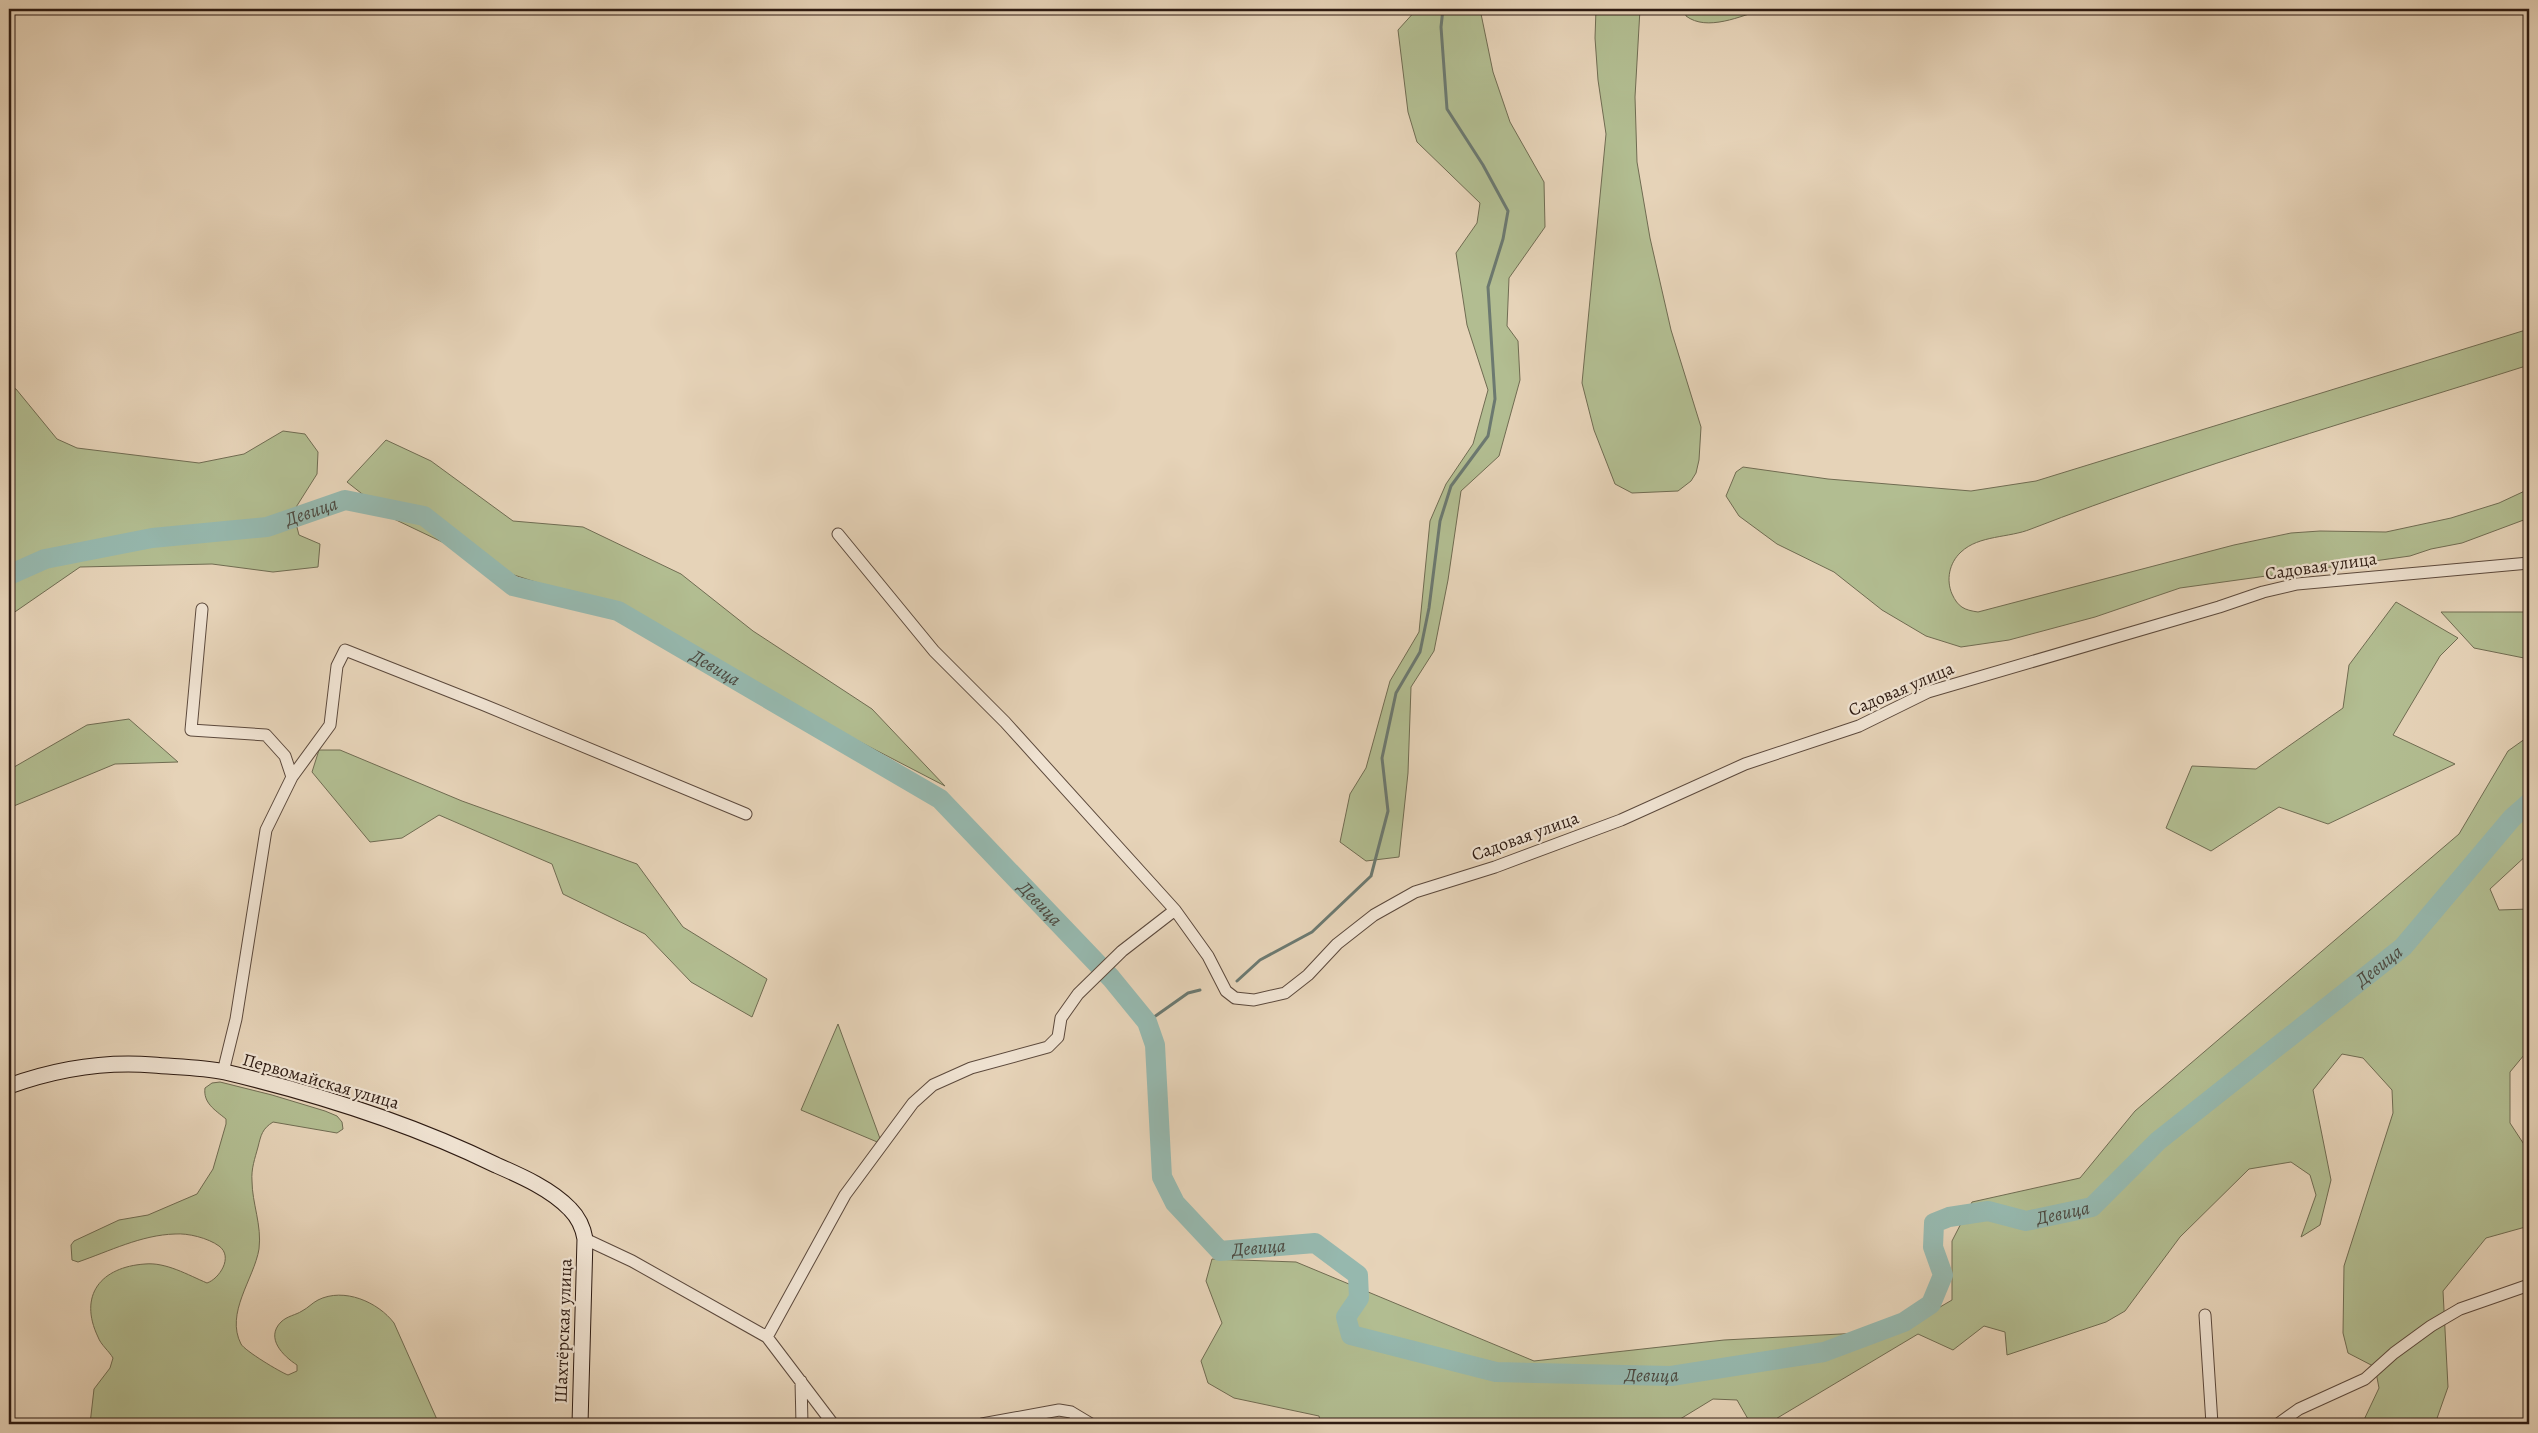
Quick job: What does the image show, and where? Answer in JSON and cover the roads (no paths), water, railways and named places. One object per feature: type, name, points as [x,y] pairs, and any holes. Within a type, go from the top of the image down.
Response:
[{"type":"street","name":"Садовая улица","points":[[838,534],[934,651],[1005,722],[1175,910],[1208,956],[1226,991],[1235,998],[1254,1000],[1285,993],[1297,985],[1337,944],[1368,919],[1415,892],[1495,867],[1621,820],[1685,789],[1745,764],[1850,730],[1928,692],[2219,607],[2263,592],[2297,584],[2529,563]]},
{"type":"street","points":[[202,609],[191,730],[266,735],[285,756],[292,777]]},
{"type":"street","points":[[223,1072],[236,1019],[266,830],[292,777],[330,725],[337,666],[345,650],[484,705],[746,814]]},
{"type":"street","points":[[767,1337],[845,1195],[913,1102],[933,1085],[971,1068],[1048,1047],[1058,1037],[1061,1018],[1078,994],[1122,950],[1175,910]]},
{"type":"street","name":"Первомайская улица","points":[[9,1086],[60,1070],[94,1065],[153,1065],[223,1072],[372,1114],[466,1150],[518,1175],[563,1202],[578,1218],[585,1239]]},
{"type":"street","points":[[585,1239],[632,1261],[767,1337],[833,1424]]},
{"type":"street","name":"Шахтёрская улица","points":[[580,1424],[585,1239]]},
{"type":"street","points":[[2278,1424],[2299,1408],[2365,1379],[2394,1353],[2431,1326],[2460,1309],[2529,1285]]},
{"type":"street","points":[[2205,1315],[2212,1424]]},
{"type":"street","points":[[800,1381],[802,1424]]},
{"type":"street","points":[[982,1424],[1060,1410],[1072,1412],[1091,1424]]},
{"type":"waterway","points":[[1237,981],[1260,960],[1312,932],[1371,876],[1388,811],[1382,758],[1396,693],[1420,652],[1429,608],[1440,521],[1451,486],[1488,436],[1495,399],[1488,287],[1503,239],[1508,211],[1483,165],[1447,109],[1441,27],[1443,9]]},
{"type":"waterway","name":"Девица","points":[[9,575],[45,559],[152,538],[267,527],[345,500],[424,516],[513,586],[618,611],[940,799],[1111,978],[1147,1022],[1155,1045],[1162,1177],[1175,1203],[1220,1251],[1315,1243],[1358,1275],[1359,1298],[1346,1317],[1351,1335],[1496,1372],[1671,1376],[1824,1352],[1904,1322],[1931,1304],[1943,1275],[1933,1247],[1934,1223],[1949,1217],[1988,1211],[2026,1221],[2092,1207],[2158,1141],[2403,947],[2512,818],[2529,803]]},
{"type":"waterway","points":[[1147,1022],[1188,993],[1200,990]]}]
